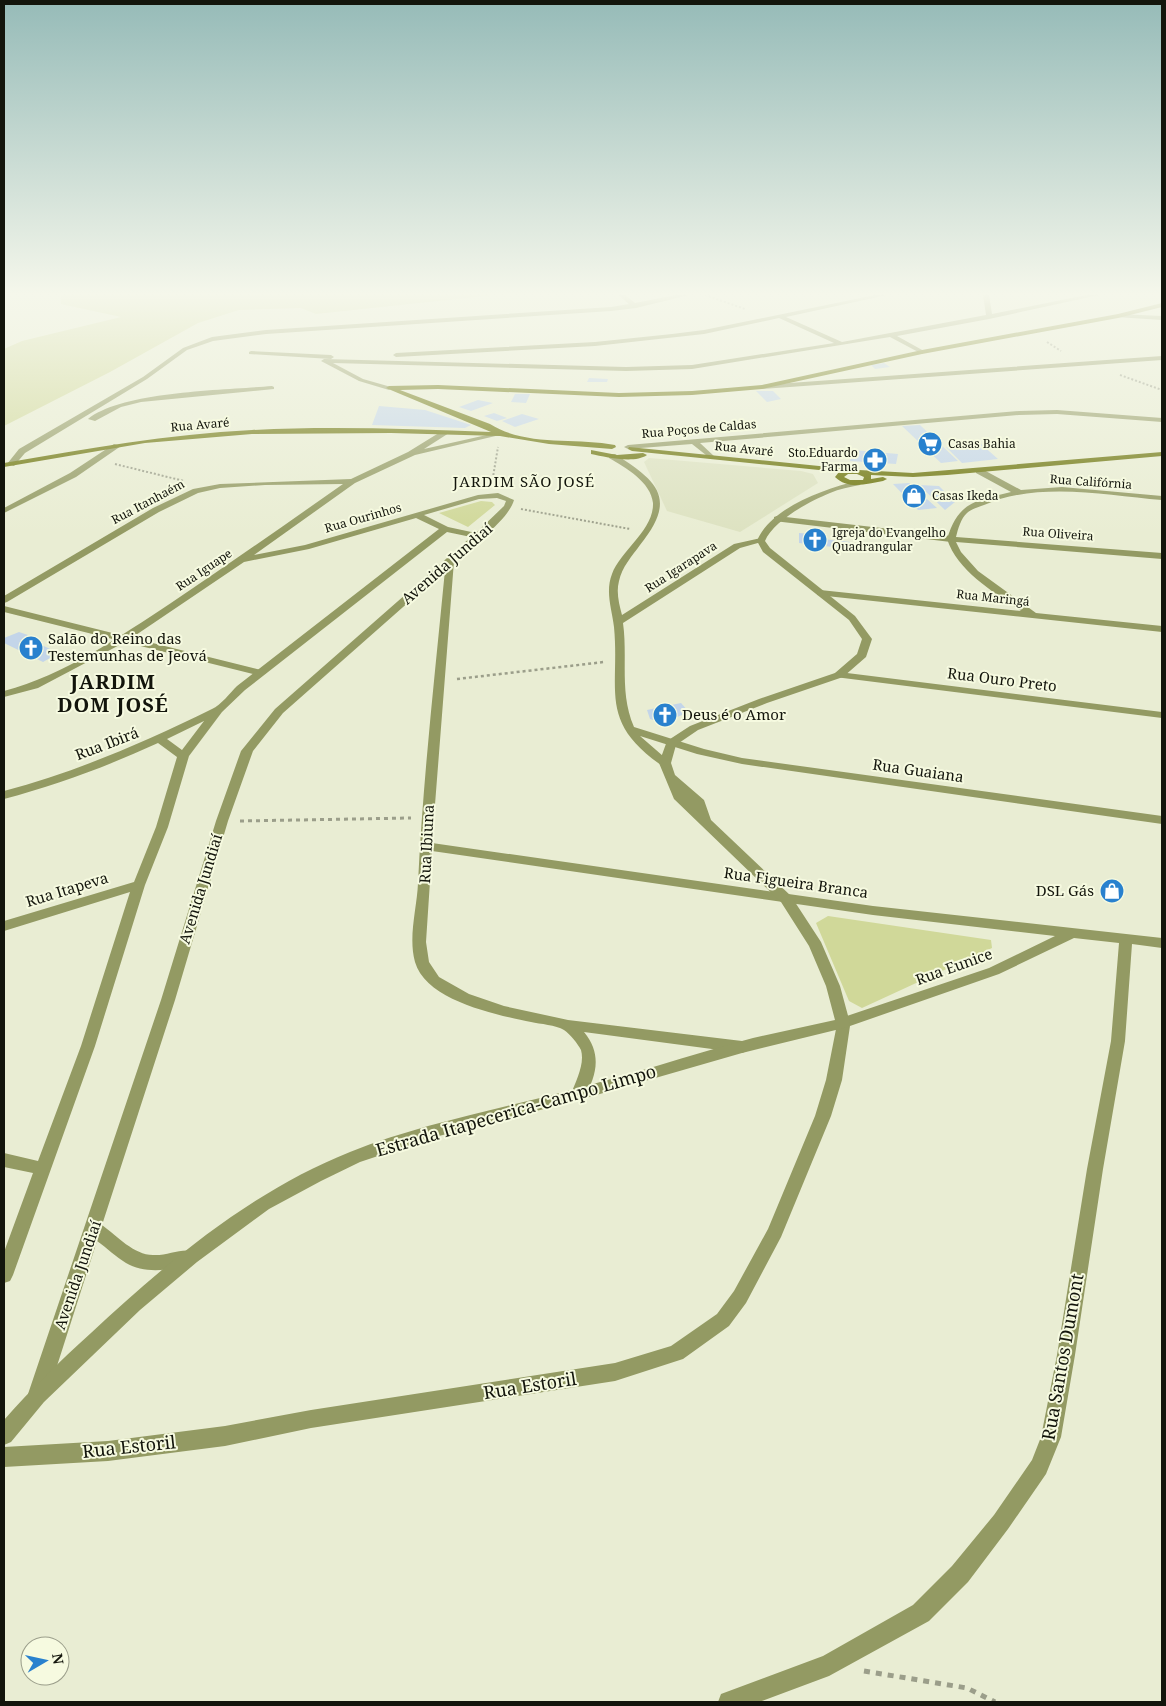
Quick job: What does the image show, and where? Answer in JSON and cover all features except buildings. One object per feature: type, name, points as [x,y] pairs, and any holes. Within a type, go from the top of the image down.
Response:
[{"type":"main road","points":[[389,388],[438,387],[641,395],[762,388],[821,375]]},
{"type":"main road","points":[[389,388],[487,426],[500,434]]},
{"type":"main road","name":"Rua Avaré","points":[[7,464],[145,441],[252,432],[366,430],[500,434],[610,453],[691,455],[858,472],[913,475]]},
{"type":"main road","points":[[861,482],[913,475],[979,471],[1162,454]]},
{"type":"main road","name":"Rua Avaré","points":[[795,466],[861,482]]},
{"type":"main road","points":[[840,478],[842,473],[849,471]]},
{"type":"main road","points":[[858,472],[868,476],[861,482]]},
{"type":"street","points":[[7,464],[40,439],[150,375]]},
{"type":"street","points":[[349,375],[389,388]]},
{"type":"street","points":[[762,388],[942,375]]},
{"type":"street","points":[[40,439],[70,430],[120,406],[141,400],[272,388]]},
{"type":"street","name":"Rua Poços de Caldas","points":[[630,452],[694,441],[1019,413],[1057,412],[1162,420]]},
{"type":"street","name":"Rua Iguape","points":[[4,694],[34,686],[123,639],[241,560],[352,481],[411,454],[444,433]]},
{"type":"street","name":"Rua Iguape","points":[[411,454],[500,434]]},
{"type":"street","points":[[694,441],[711,457]]},
{"type":"street","points":[[4,511],[97,460],[118,446]]},
{"type":"street","points":[[85,450],[97,460]]},
{"type":"street","points":[[630,452],[632,469]]},
{"type":"street","points":[[610,453],[632,469],[656,496],[657,505],[655,516],[626,556],[612,586],[618,622],[623,712],[630,729],[666,768],[678,796],[786,899],[816,945],[832,986],[843,1023]]},
{"type":"street","points":[[979,471],[1018,492]]},
{"type":"street","points":[[827,491],[831,484],[840,478]]},
{"type":"street","name":"Rua Itanhaém","points":[[4,600],[156,510],[208,487],[264,483],[352,481]]},
{"type":"street","points":[[666,768],[671,743],[694,728],[763,701],[839,675],[862,655],[866,639],[852,618],[766,550],[761,541],[765,531],[777,519],[827,491],[861,482]]},
{"type":"street","name":"Rua Califórnia","points":[[1018,492],[1072,490],[1162,498]]},
{"type":"street","points":[[1018,492],[965,510],[960,515],[952,539],[954,546],[976,574],[1033,615]]},
{"type":"street","points":[[490,495],[508,498],[510,503],[508,507]]},
{"type":"street","name":"Rua Ourinhos","points":[[241,560],[318,544],[490,495]]},
{"type":"street","name":"Avenida Jundiaí","points":[[37,1396],[94,1229],[165,1009],[222,821],[248,751],[256,736],[279,711],[450,562],[508,507]]},
{"type":"street","points":[[417,515],[446,529],[478,536]]},
{"type":"street","name":"Rua Oliveira","points":[[777,519],[952,539],[1162,556]]},
{"type":"street","points":[[284,529],[286,538],[295,543],[318,544]]},
{"type":"street","name":"Avenida Jundiaí","points":[[4,1275],[88,1046],[139,885],[162,826],[184,756],[218,710],[261,673],[446,529]]},
{"type":"street","name":"Rua Igarapava","points":[[618,622],[737,546],[761,541]]},
{"type":"street","name":"Rua Ibiuna","points":[[450,562],[427,818],[419,942],[422,963],[434,981],[464,998],[503,1011],[568,1025],[742,1047]]},
{"type":"street","name":"Rua Maringá","points":[[820,593],[1162,629]]},
{"type":"street","points":[[4,609],[261,673]]},
{"type":"street","name":"Rua Ouro Preto","points":[[839,675],[1162,715]]},
{"type":"street","name":"Rua Ibirá","points":[[4,796],[33,788],[160,739],[218,710]]},
{"type":"street","name":"Rua Guaiana","points":[[630,729],[671,743],[742,761],[1162,820]]},
{"type":"street","points":[[160,739],[184,756]]},
{"type":"street","name":"Rua Figueira Branca","points":[[426,846],[939,920],[1162,943]]},
{"type":"street","name":"Rua Itapeva","points":[[4,926],[139,885]]},
{"type":"street","name":"Rua Eunice","points":[[843,1023],[994,971],[1072,934]]},
{"type":"street","name":"Rua Santos Dumont","points":[[729,1702],[829,1665],[921,1613],[960,1574],[1001,1522],[1039,1467],[1050,1437],[1066,1355],[1095,1169],[1118,1041],[1126,938]]},
{"type":"street","name":"Estrada Itapecerica-Campo Limpo","points":[[4,1435],[37,1396],[134,1304],[191,1257],[263,1204],[315,1176],[355,1157],[435,1131],[579,1094],[742,1047],[843,1023]]},
{"type":"street","name":"Rua Estoril","points":[[4,1457],[108,1451],[225,1436],[321,1418],[615,1372],[676,1353],[723,1320],[740,1297],[775,1232],[823,1116],[834,1080],[843,1023]]},
{"type":"street","points":[[568,1025],[581,1037],[588,1048],[589,1068],[579,1094]]},
{"type":"street","points":[[4,1160],[44,1169]]},
{"type":"street","points":[[94,1229],[113,1245],[133,1258],[152,1263],[191,1257]]},
{"type":"path","points":[[1119,375],[1162,390]]},
{"type":"path","points":[[490,495],[500,434]]},
{"type":"path","points":[[97,460],[208,487]]},
{"type":"path","points":[[508,507],[645,532]]},
{"type":"path","points":[[439,681],[619,660]]},
{"type":"path","points":[[222,821],[427,818]]},
{"type":"path","points":[[829,1665],[967,1688],[995,1702]]},
{"type":"shaded area","points":[[649,458],[801,471],[813,474],[818,483],[740,532],[667,511],[644,462]]},
{"type":"green space","points":[[4,375],[105,375],[4,426]]},
{"type":"green space","points":[[481,501],[492,502],[495,505],[468,527],[439,513]]},
{"type":"green space","points":[[828,916],[991,940],[992,948],[862,1008],[849,1001],[816,923]]},
{"type":"place","name":"Casas Bahia","points":[[930,444]]},
{"type":"place","name":"Sto.Eduardo Farma","points":[[875,460]]},
{"type":"place","name":"Casas Ikeda","points":[[914,496]]},
{"type":"place","name":"Igreja do Evangelho Quadrangular","points":[[815,540]]},
{"type":"place","name":"Salão do Reino das Testemunhas de Jeová","points":[[31,648]]},
{"type":"place","name":"Deus é o Amor","points":[[665,715]]},
{"type":"place","name":"DSL Gás","points":[[1112,891]]},
{"type":"district","name":"JARDIM SÃO JOSÉ","points":[[524,482]]},
{"type":"district","name":"JARDIM DOM JOSÉ","points":[[113,694]]}]
